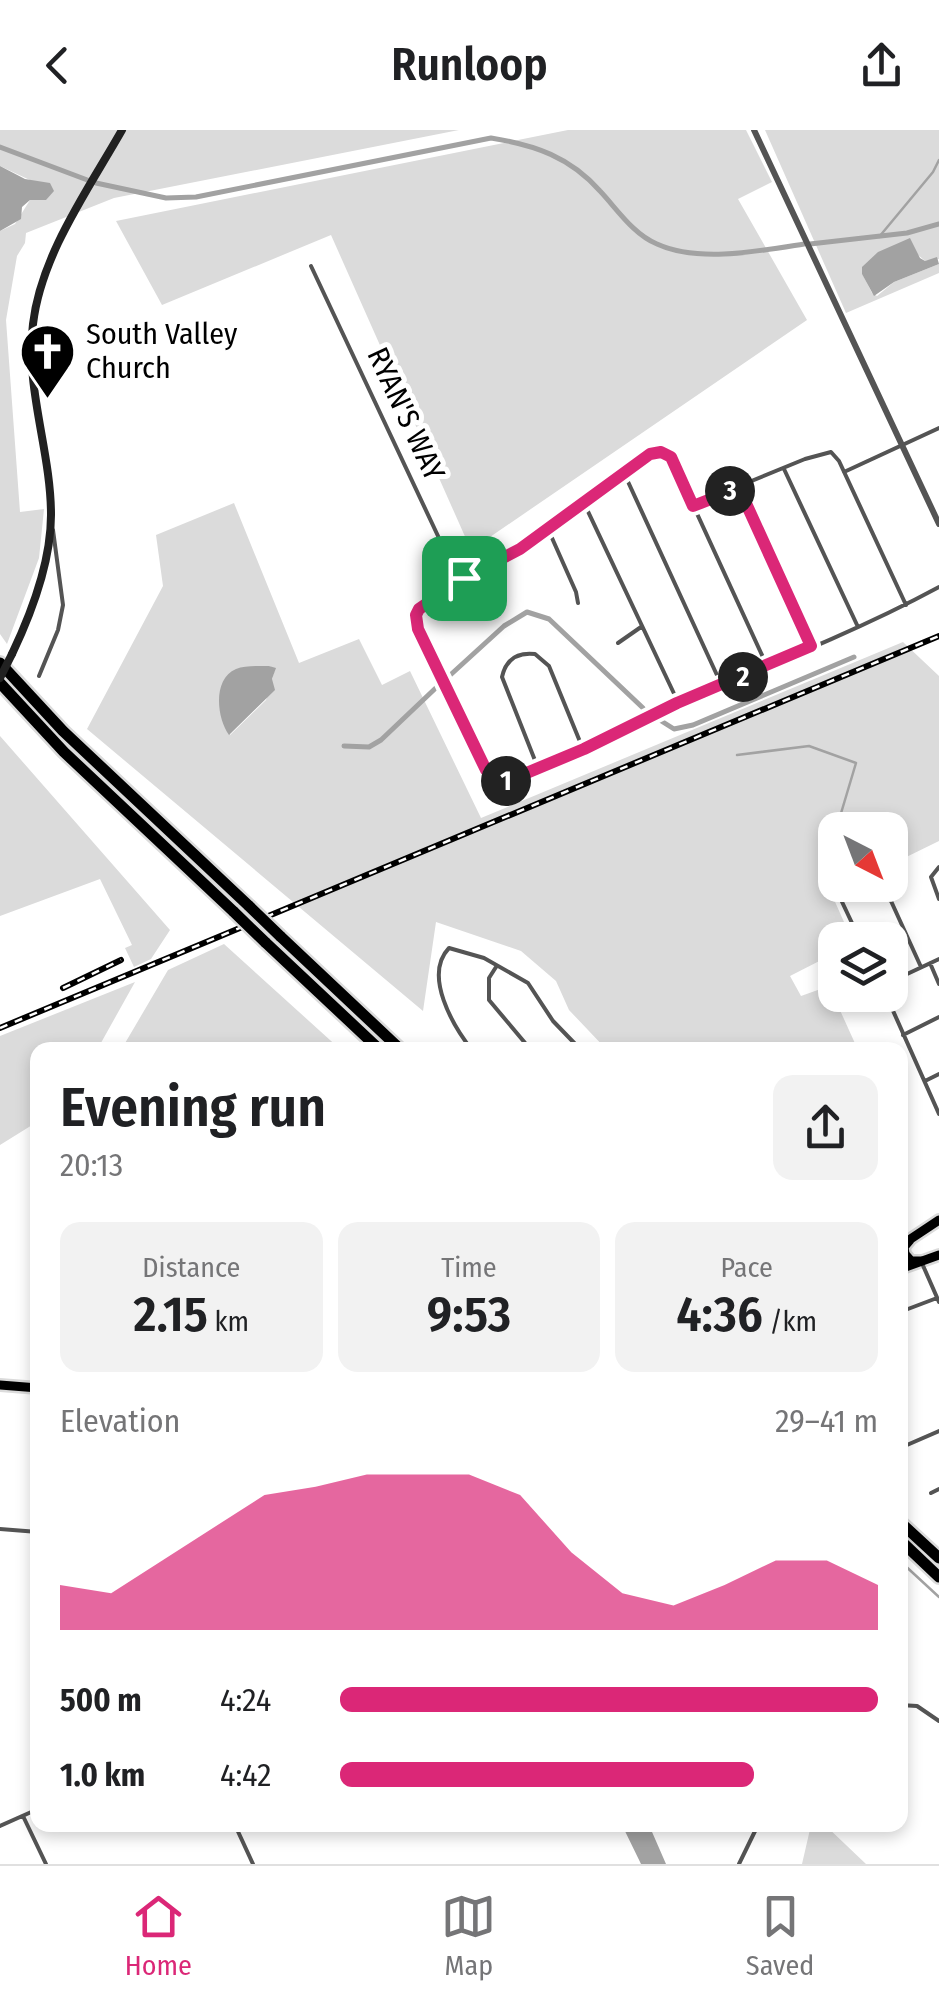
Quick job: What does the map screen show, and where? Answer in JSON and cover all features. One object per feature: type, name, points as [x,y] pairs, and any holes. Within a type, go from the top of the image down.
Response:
[{"type":"highway","points":[[0,663],[63,732],[393,1042]]},
{"type":"highway","points":[[0,681],[64,752],[371,1042]]},
{"type":"highway","points":[[908,1542],[939,1558]]},
{"type":"highway","points":[[908,1543],[939,1577]]},
{"type":"main road","points":[[0,681],[44,566],[51,515],[32,372],[33,322],[40,286],[122,130]]},
{"type":"main road","points":[[908,1240],[939,1220]]},
{"type":"main road","points":[[908,1243],[916,1235]]},
{"type":"main road","points":[[908,1266],[939,1255]]},
{"type":"main road","points":[[908,1257],[911,1261],[921,1260]]},
{"type":"main road","points":[[0,1385],[30,1387]]},
{"type":"street","points":[[754,130],[939,524]]},
{"type":"street","name":"RYAN'S WAY","points":[[311,266],[446,553],[464,578]]},
{"type":"street","points":[[844,472],[939,428]]},
{"type":"street","points":[[693,506],[827,451],[836,456],[906,606]]},
{"type":"street","points":[[767,666],[674,463],[666,454],[650,454],[520,549],[464,578],[416,615],[418,629],[491,779],[505,782],[584,749],[678,702],[722,686],[906,606],[939,587]]},
{"type":"street","points":[[784,469],[858,627]]},
{"type":"street","points":[[624,473],[722,686]]},
{"type":"street","points":[[739,488],[811,646]]},
{"type":"street","points":[[584,503],[678,702]]},
{"type":"street","points":[[39,676],[58,630],[63,605],[51,515]]},
{"type":"street","points":[[548,529],[576,590],[578,603]]},
{"type":"street","points":[[618,643],[641,626]]},
{"type":"street","points":[[538,768],[504,684],[504,669],[516,656],[534,654],[548,664],[584,749]]},
{"type":"street","points":[[938,871],[931,878],[939,898]]},
{"type":"street","points":[[891,902],[921,967]]},
{"type":"street","points":[[468,1042],[439,986],[441,957],[449,948],[497,965],[534,989],[553,1021],[574,1042]]},
{"type":"street","points":[[908,973],[939,959]]},
{"type":"street","points":[[930,963],[939,984]]},
{"type":"street","points":[[497,965],[489,978],[489,1000],[524,1042]]},
{"type":"street","points":[[893,1012],[906,1042]]},
{"type":"street","points":[[903,1035],[939,1017]]},
{"type":"street","points":[[908,1046],[939,1114]]},
{"type":"street","points":[[924,1081],[939,1074]]},
{"type":"street","points":[[908,1309],[938,1300],[921,1260]]},
{"type":"street","points":[[908,1444],[939,1430]]},
{"type":"street","points":[[931,1492],[939,1489]]},
{"type":"street","points":[[0,1528],[30,1531]]},
{"type":"street","points":[[908,1705],[917,1706],[939,1721]]},
{"type":"street","points":[[0,1826],[30,1813]]},
{"type":"street","points":[[23,1816],[30,1831]]},
{"type":"street","points":[[31,1832],[46,1864]]},
{"type":"street","points":[[238,1832],[253,1864]]},
{"type":"street","points":[[739,1864],[755,1832]]},
{"type":"shaded area","points":[[0,130],[459,130],[114,198],[26,233],[17,256],[6,320],[20,512],[44,509],[39,558],[7,644],[0,634],[0,231],[15,224],[30,200],[41,199],[32,181],[0,166]]},
{"type":"shaded area","points":[[568,130],[746,130],[772,182],[738,199],[807,320],[471,550],[331,235],[162,305],[116,221]]},
{"type":"shaded area","points":[[765,130],[939,130],[939,259],[925,261],[917,254],[862,273],[877,296],[894,282],[939,264],[939,273],[846,313]]},
{"type":"shaded area","points":[[0,166],[25,179],[50,183],[54,191],[46,200],[30,200],[22,207],[21,219],[0,231]]},
{"type":"shaded area","points":[[910,238],[920,258],[925,261],[937,257],[939,264],[894,282],[874,296],[862,267],[878,252]]},
{"type":"shaded area","points":[[234,503],[299,663],[359,639],[382,685],[410,671],[481,818],[903,642],[939,676],[939,841],[908,856],[908,812],[818,812],[818,902],[835,902],[844,922],[818,922],[818,962],[790,976],[801,996],[818,990],[818,1012],[841,1012],[854,1042],[599,1042],[569,1010],[556,981],[521,951],[436,922],[423,1011],[87,729],[163,586],[156,535]],"holes":[[[253,667],[275,669],[266,700],[230,735],[226,678]]]},
{"type":"shaded area","points":[[240,668],[276,668],[272,679],[275,690],[229,735],[220,710],[223,681]]},
{"type":"shaded area","points":[[0,736],[170,930],[151,959],[134,967],[125,948],[132,945],[100,879],[0,916]]},
{"type":"shaded area","points":[[224,944],[332,1042],[126,1042],[168,970]]},
{"type":"shaded area","points":[[135,982],[101,1042],[30,1042],[30,1126],[0,1145],[0,1036]]},
{"type":"shaded area","points":[[625,1832],[652,1832],[666,1864],[641,1864]]},
{"type":"shaded area","points":[[809,1832],[832,1832],[866,1864],[802,1864]]},
{"type":"waterway","points":[[96,183],[166,198],[196,197],[491,138],[522,144],[564,161],[589,179],[640,234],[673,250],[729,254],[804,244]]},
{"type":"waterway","points":[[0,147],[90,181]]},
{"type":"waterway","points":[[879,237],[939,160]]},
{"type":"waterway","points":[[810,244],[907,233],[939,224]]},
{"type":"waterway","points":[[447,678],[504,626],[527,612],[549,619],[643,708]]},
{"type":"waterway","points":[[655,717],[674,729],[693,725],[854,657]]},
{"type":"waterway","points":[[344,746],[369,747],[381,740],[441,683]]},
{"type":"waterway","points":[[737,755],[809,746],[856,763],[841,812]]},
{"type":"waterway","points":[[908,1568],[939,1597]]},
{"type":"railway","points":[[0,1028],[939,636]]},
{"type":"railway","points":[[63,988],[121,960]]},
{"type":"place","name":"South Valley Church","points":[[47,400]]},
{"type":"route","points":[[661,452],[671,457],[693,506],[739,488],[811,646],[637,721],[584,749],[505,782],[496,782],[486,770],[416,619],[419,609],[464,578],[520,549],[650,454],[661,452]]}]
